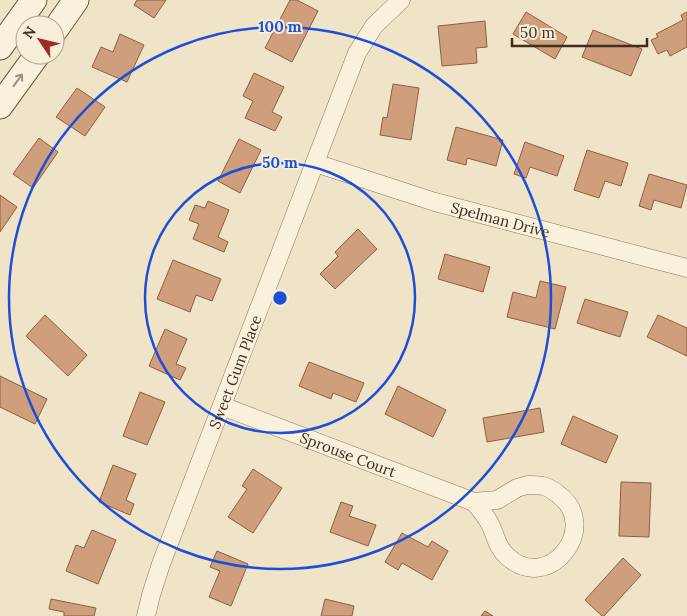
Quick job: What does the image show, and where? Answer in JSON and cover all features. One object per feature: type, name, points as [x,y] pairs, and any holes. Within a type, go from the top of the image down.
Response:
[{"type":"main road","points":[[0,47],[34,0]]},
{"type":"main road","points":[[65,16],[76,0]]},
{"type":"main road","points":[[0,106],[30,65]]},
{"type":"street","name":"Sweet Gum Place","points":[[146,616],[162,564],[337,102],[361,46],[374,26],[401,0]]},
{"type":"street","name":"Spelman Drive","points":[[315,162],[435,202],[687,268]]},
{"type":"street","name":"Sprouse Court","points":[[222,406],[474,502]]},
{"type":"street","points":[[527,485],[544,486],[554,490],[566,500],[571,509],[574,520],[574,533],[570,544],[559,559],[544,567],[522,566],[509,558],[500,549],[490,524],[474,502],[498,500],[517,488],[527,485]]},
{"type":"building","points":[[137,0],[166,0],[154,18],[134,5]]},
{"type":"building","points":[[290,0],[297,0],[318,11],[292,62],[265,48]]},
{"type":"building","points":[[526,12],[567,37],[555,59],[513,34]]},
{"type":"building","points":[[687,12],[687,47],[670,56],[667,50],[658,54],[651,40],[658,37],[656,34],[683,20],[681,15]]},
{"type":"building","points":[[485,21],[487,47],[476,48],[477,63],[442,66],[438,26]]},
{"type":"building","points":[[593,30],[642,49],[631,76],[582,57]]},
{"type":"building","points":[[120,34],[144,45],[127,82],[92,67],[101,47],[113,52]]},
{"type":"building","points":[[254,73],[284,87],[272,112],[282,117],[275,131],[245,118],[253,101],[243,96]]},
{"type":"building","points":[[393,84],[419,88],[411,140],[380,135],[383,117],[387,118]]},
{"type":"building","points":[[77,88],[105,107],[85,136],[56,117]]},
{"type":"building","points":[[456,127],[503,140],[496,166],[467,158],[466,165],[447,160]]},
{"type":"building","points":[[39,138],[58,152],[33,188],[13,174]]},
{"type":"building","points":[[239,139],[261,150],[240,193],[218,181]]},
{"type":"building","points":[[525,142],[564,156],[557,176],[530,167],[526,178],[514,174]]},
{"type":"building","points":[[587,150],[628,163],[621,186],[605,181],[599,198],[574,190]]},
{"type":"building","points":[[649,174],[687,185],[681,208],[654,200],[651,210],[639,206]]},
{"type":"building","points":[[0,195],[17,207],[0,232]]},
{"type":"building","points":[[208,201],[229,210],[218,237],[228,242],[224,252],[193,239],[199,224],[189,220],[195,205],[205,208]]},
{"type":"building","points":[[358,229],[377,249],[335,289],[320,274],[338,256],[335,252]]},
{"type":"building","points":[[445,254],[490,267],[483,292],[438,279]]},
{"type":"building","points":[[173,260],[221,279],[212,301],[196,295],[190,312],[157,299]]},
{"type":"building","points":[[540,281],[566,287],[555,329],[507,317],[513,292],[536,298]]},
{"type":"building","points":[[585,299],[628,312],[620,337],[577,323]]},
{"type":"building","points":[[45,315],[87,355],[68,376],[26,336]]},
{"type":"building","points":[[658,315],[687,328],[687,356],[647,337]]},
{"type":"building","points":[[165,329],[187,339],[176,364],[186,368],[180,380],[149,366]]},
{"type":"building","points":[[309,362],[364,383],[356,402],[333,393],[331,399],[299,386]]},
{"type":"building","points":[[0,376],[47,399],[35,424],[0,407]]},
{"type":"building","points":[[398,386],[446,410],[433,437],[385,414]]},
{"type":"building","points":[[140,392],[165,402],[147,445],[123,436]]},
{"type":"building","points":[[540,408],[544,432],[487,442],[483,418]]},
{"type":"building","points":[[573,416],[618,436],[606,463],[561,444]]},
{"type":"building","points":[[113,465],[136,474],[126,500],[134,504],[130,515],[99,502]]},
{"type":"building","points":[[253,469],[282,488],[253,533],[228,517],[247,489],[242,486]]},
{"type":"building","points":[[621,482],[651,483],[649,537],[619,536]]},
{"type":"building","points":[[341,502],[353,506],[349,516],[376,525],[368,546],[330,532]]},
{"type":"building","points":[[92,530],[116,540],[98,584],[66,571],[76,545],[84,548]]},
{"type":"building","points":[[402,533],[428,547],[432,541],[448,551],[432,580],[402,563],[398,570],[385,562]]},
{"type":"building","points":[[217,551],[248,564],[231,606],[209,597],[220,571],[210,567]]},
{"type":"building","points":[[623,558],[641,575],[602,616],[585,600]]},
{"type":"building","points":[[51,599],[96,608],[94,616],[64,616],[64,612],[49,609]]},
{"type":"building","points":[[325,599],[354,606],[352,616],[321,616]]},
{"type":"building","points":[[485,611],[493,616],[481,616]]}]
